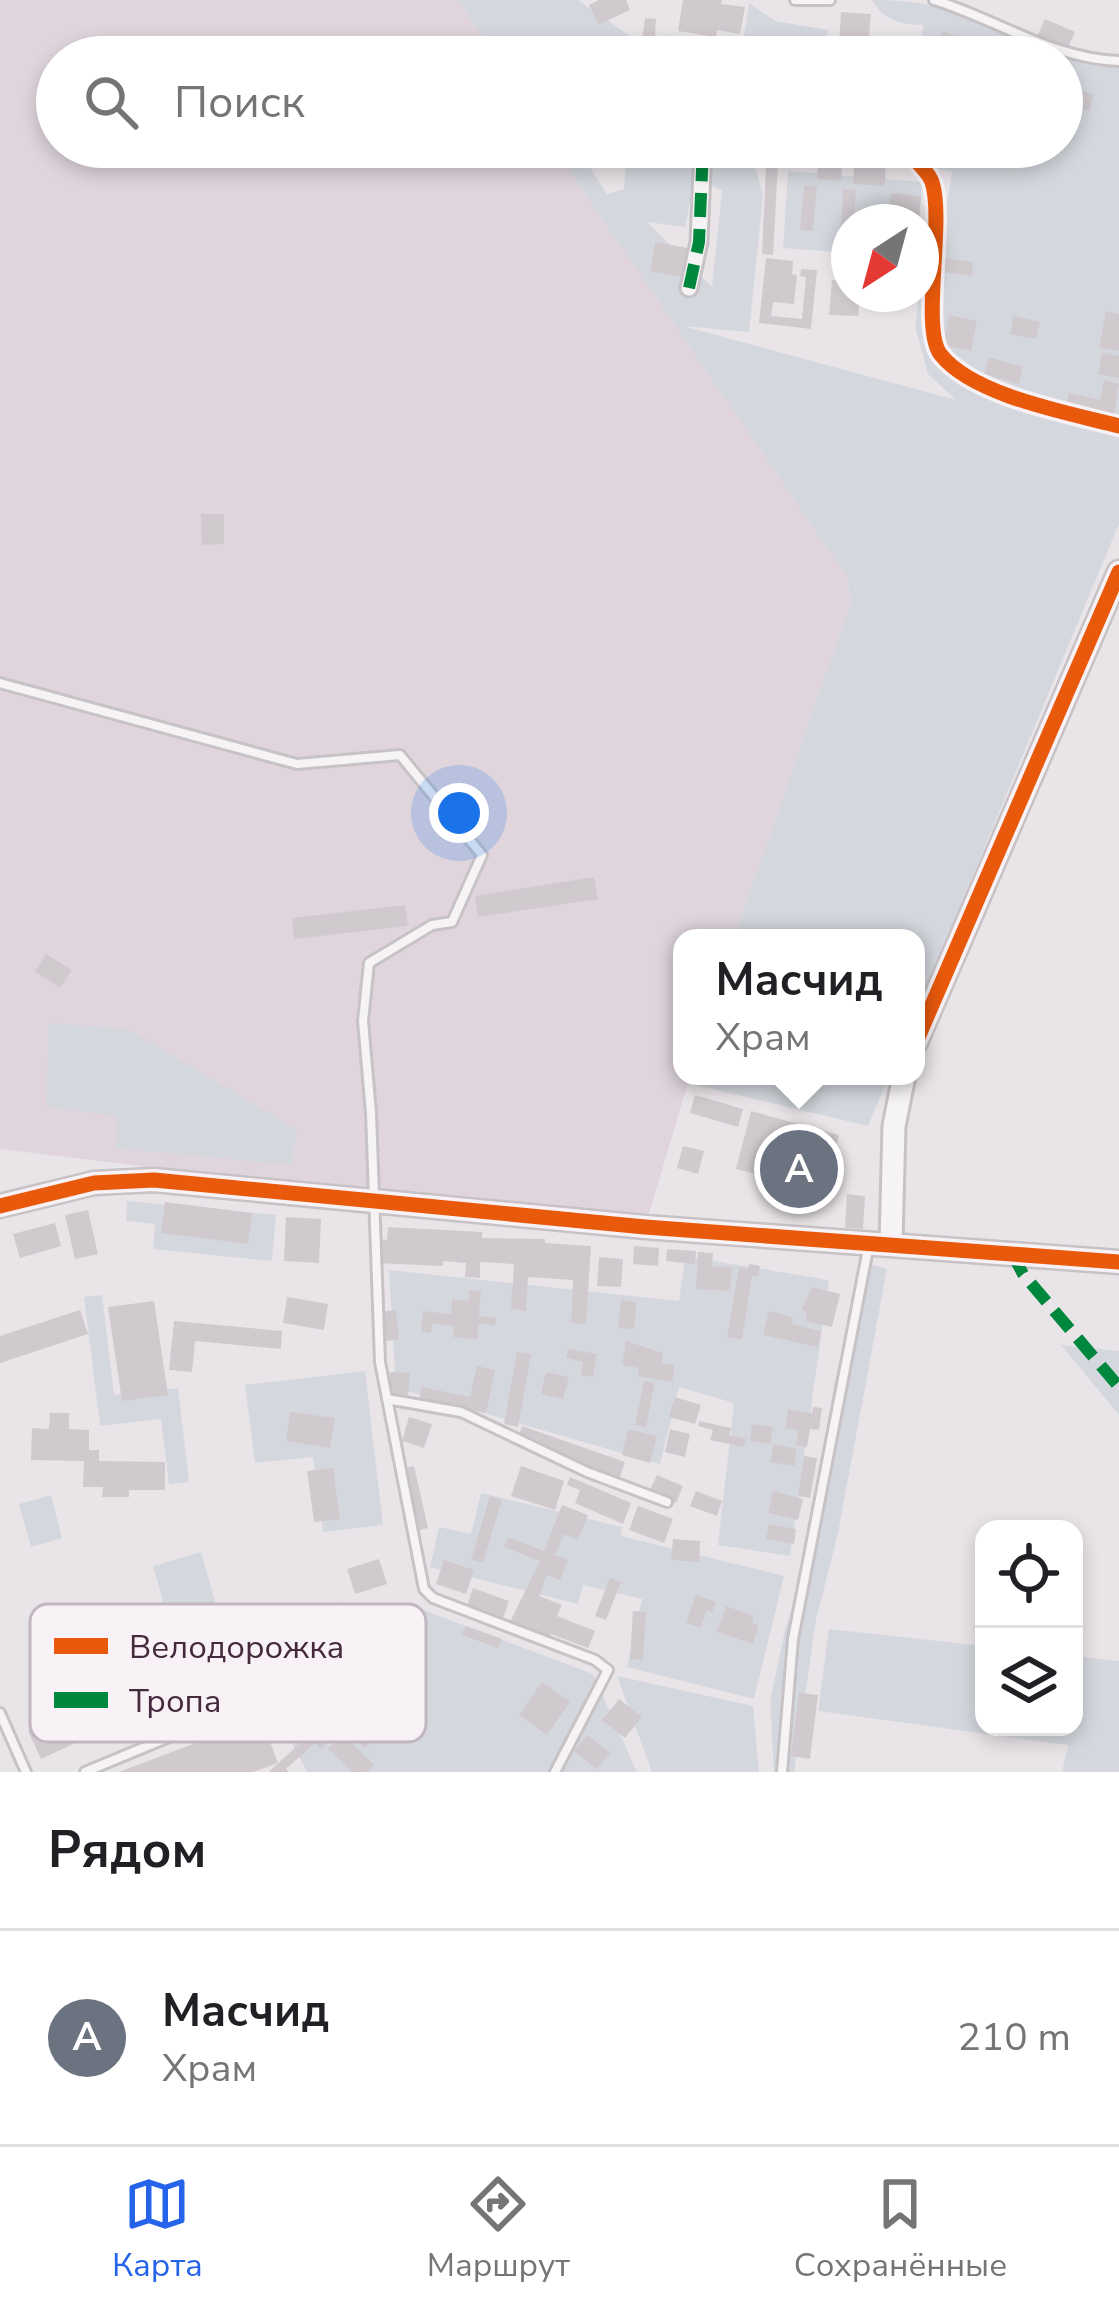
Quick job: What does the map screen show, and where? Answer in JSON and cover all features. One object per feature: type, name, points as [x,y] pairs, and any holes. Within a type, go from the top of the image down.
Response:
[{"type":"street","points":[[689,288],[699,242],[702,168]]},
{"type":"street","points":[[919,168],[933,185],[933,342],[940,355],[984,384],[1119,427]]},
{"type":"street","points":[[925,1021],[1119,572]]},
{"type":"street","points":[[880,1242],[902,1085]]},
{"type":"street","points":[[0,1206],[122,1180],[645,1227],[1119,1262]]},
{"type":"lane","points":[[795,0],[830,0]]},
{"type":"lane","points":[[934,0],[1027,36]]},
{"type":"lane","points":[[1083,55],[1119,61]]},
{"type":"lane","points":[[0,683],[297,764],[400,755],[482,855],[452,922],[432,925],[369,963],[363,1021],[380,1362],[424,1589],[433,1598],[595,1660],[608,1670],[555,1772]]},
{"type":"lane","points":[[782,1772],[794,1639],[880,1242]]},
{"type":"lane","points":[[387,1399],[461,1412],[587,1472],[667,1502]]},
{"type":"lane","points":[[0,1713],[26,1772]]},
{"type":"lane","points":[[86,1772],[158,1742]]},
{"type":"shaded area","points":[[0,0],[458,0],[481,36],[36,36],[36,168],[567,168],[848,578],[850,604],[737,929],[673,929],[673,1085],[687,1085],[645,1227],[0,1149]]},
{"type":"shaded area","points":[[458,0],[578,0],[630,36],[481,36]]},
{"type":"shaded area","points":[[872,0],[965,12],[1020,36],[922,36],[923,25],[893,20]]},
{"type":"shaded area","points":[[749,3],[775,21],[828,30],[827,36],[744,36]]},
{"type":"shaded area","points":[[1083,62],[1119,66],[1119,524],[925,990],[925,929],[737,929],[850,604],[848,578],[567,168],[590,168],[607,194],[624,189],[626,168],[756,168],[763,195],[749,332],[683,326],[956,400],[928,374],[915,326],[917,312],[939,312],[939,225],[942,234],[952,171],[924,168],[1083,168]],"holes":[[[695,175],[722,191],[712,287],[647,222],[685,227]]]},
{"type":"shaded area","points":[[788,171],[923,182],[921,204],[831,204],[831,252],[783,248]]},
{"type":"shaded area","points":[[49,1023],[128,1029],[297,1130],[291,1165],[116,1148],[117,1116],[46,1107]]},
{"type":"shaded area","points":[[696,1085],[885,1085],[868,1126]]},
{"type":"shaded area","points":[[127,1201],[276,1215],[272,1261],[153,1249],[155,1224],[126,1221]]},
{"type":"shaded area","points":[[685,1256],[829,1280],[790,1556],[718,1545],[734,1403],[679,1387],[660,1464],[396,1388],[389,1270],[679,1301]]},
{"type":"shaded area","points":[[866,1263],[887,1269],[838,1533],[816,1620],[794,1772],[774,1772],[770,1702],[785,1630],[807,1560],[834,1385]]},
{"type":"shaded area","points":[[102,1295],[114,1395],[178,1388],[189,1482],[169,1484],[161,1419],[100,1426],[84,1297]]},
{"type":"shaded area","points":[[1061,1345],[1119,1351],[1119,1415]]},
{"type":"shaded area","points":[[365,1371],[383,1525],[323,1532],[313,1457],[255,1463],[245,1385]]},
{"type":"shaded area","points":[[481,1493],[622,1527],[621,1536],[784,1576],[754,1699],[627,1667],[642,1599],[583,1585],[578,1604],[430,1567],[439,1527],[471,1534]]},
{"type":"shaded area","points":[[51,1495],[62,1538],[31,1547],[19,1504]]},
{"type":"shaded area","points":[[201,1552],[216,1604],[164,1604],[153,1566]]},
{"type":"shaded area","points":[[426,1611],[593,1674],[637,1772],[307,1772],[291,1742],[426,1742]]},
{"type":"shaded area","points":[[829,1629],[975,1645],[975,1732],[818,1711]]},
{"type":"shaded area","points":[[1083,1657],[1119,1661],[1119,1772],[1062,1772],[1068,1745],[1002,1736],[1083,1736]]},
{"type":"shaded area","points":[[617,1676],[753,1706],[759,1772],[652,1772]]},
{"type":"building","points":[[599,0],[626,0],[630,10],[598,25],[589,5]]},
{"type":"building","points":[[683,0],[722,0],[721,4],[745,7],[740,34],[678,31]]},
{"type":"building","points":[[841,12],[871,14],[869,36],[840,36]]},
{"type":"building","points":[[645,18],[656,19],[655,36],[643,36]]},
{"type":"building","points":[[1045,19],[1075,32],[1073,36],[1037,36]]},
{"type":"building","points":[[1083,92],[1094,95],[1089,111],[1083,109]]},
{"type":"building","points":[[766,168],[778,168],[773,255],[762,254]]},
{"type":"building","points":[[818,168],[842,168],[841,181],[817,179]]},
{"type":"building","points":[[854,168],[885,168],[885,186],[853,184]]},
{"type":"building","points":[[804,185],[817,187],[813,231],[800,230]]},
{"type":"building","points":[[843,189],[856,190],[855,204],[842,204]]},
{"type":"building","points":[[891,193],[921,196],[920,204],[890,204]]},
{"type":"building","points":[[655,242],[687,248],[682,277],[650,271]]},
{"type":"building","points":[[766,258],[793,261],[792,274],[797,275],[794,304],[773,302],[771,316],[802,319],[806,277],[800,276],[801,269],[817,270],[811,329],[759,323]]},
{"type":"building","points":[[944,258],[973,262],[972,276],[942,272]]},
{"type":"building","points":[[831,292],[831,312],[858,312],[858,316],[829,315]]},
{"type":"building","points":[[1106,311],[1119,314],[1119,351],[1099,348]]},
{"type":"building","points":[[949,315],[977,321],[971,351],[943,345]]},
{"type":"building","points":[[1013,316],[1040,322],[1036,339],[1010,334]]},
{"type":"building","points":[[1102,353],[1119,356],[1119,378],[1098,374]]},
{"type":"building","points":[[989,357],[1023,367],[1019,384],[984,374]]},
{"type":"building","points":[[1104,380],[1119,384],[1114,417],[1065,412],[1069,393],[1100,400]]},
{"type":"building","points":[[201,514],[224,514],[224,544],[202,545]]},
{"type":"building","points":[[594,877],[598,899],[478,917],[475,896]]},
{"type":"building","points":[[405,905],[408,926],[294,939],[292,918]]},
{"type":"building","points":[[46,954],[72,970],[60,988],[35,971]]},
{"type":"building","points":[[695,1095],[743,1109],[738,1127],[690,1113]]},
{"type":"building","points":[[751,1111],[839,1135],[824,1192],[736,1169]]},
{"type":"building","points":[[683,1146],[704,1151],[698,1174],[677,1168]]},
{"type":"building","points":[[847,1194],[865,1196],[863,1229],[845,1228]]},
{"type":"building","points":[[165,1202],[252,1213],[248,1244],[161,1233]]},
{"type":"building","points":[[88,1210],[98,1254],[75,1259],[65,1215]]},
{"type":"building","points":[[286,1217],[321,1219],[319,1263],[284,1261]]},
{"type":"building","points":[[55,1223],[61,1246],[20,1258],[13,1234]]},
{"type":"building","points":[[388,1227],[482,1232],[482,1238],[545,1239],[545,1243],[591,1246],[586,1324],[571,1323],[573,1280],[528,1277],[526,1311],[511,1309],[514,1264],[480,1262],[480,1278],[465,1277],[466,1263],[377,1263],[378,1239],[387,1240]]},
{"type":"building","points":[[634,1246],[659,1248],[658,1266],[633,1264]]},
{"type":"building","points":[[667,1249],[696,1251],[695,1264],[666,1261]]},
{"type":"building","points":[[698,1252],[713,1253],[712,1266],[732,1267],[730,1291],[696,1289]]},
{"type":"building","points":[[599,1257],[623,1259],[621,1287],[597,1286]]},
{"type":"building","points":[[749,1264],[760,1266],[758,1277],[752,1276],[742,1340],[727,1337],[739,1267],[748,1269]]},
{"type":"building","points":[[812,1287],[840,1294],[832,1327],[805,1321],[807,1312],[801,1310]]},
{"type":"building","points":[[469,1290],[481,1291],[479,1316],[496,1318],[495,1325],[479,1324],[477,1339],[453,1337],[454,1326],[432,1324],[431,1333],[421,1332],[423,1311],[451,1314],[452,1299],[469,1301]]},
{"type":"building","points":[[287,1297],[328,1304],[324,1330],[283,1323]]},
{"type":"building","points":[[621,1300],[637,1302],[634,1329],[618,1328]]},
{"type":"building","points":[[154,1301],[168,1395],[122,1401],[108,1307]]},
{"type":"building","points":[[80,1310],[88,1334],[0,1363],[0,1336]]},
{"type":"building","points":[[396,1310],[399,1340],[382,1341],[379,1312]]},
{"type":"building","points":[[769,1311],[793,1317],[792,1324],[821,1331],[818,1347],[763,1335]]},
{"type":"building","points":[[174,1321],[282,1331],[281,1349],[195,1341],[192,1372],[169,1370]]},
{"type":"building","points":[[626,1341],[663,1353],[661,1363],[675,1365],[672,1382],[638,1376],[639,1368],[622,1365]]},
{"type":"building","points":[[568,1349],[597,1354],[593,1377],[581,1375],[583,1362],[566,1358]]},
{"type":"building","points":[[517,1352],[531,1354],[518,1427],[504,1424]]},
{"type":"building","points":[[477,1366],[495,1370],[486,1413],[419,1399],[422,1387],[470,1397]]},
{"type":"building","points":[[390,1372],[410,1373],[408,1397],[388,1396]]},
{"type":"building","points":[[546,1372],[569,1377],[563,1399],[541,1394]]},
{"type":"building","points":[[644,1381],[655,1383],[646,1427],[635,1425]]},
{"type":"building","points":[[675,1397],[701,1405],[695,1424],[669,1417]]},
{"type":"building","points":[[813,1407],[822,1408],[819,1430],[810,1429],[807,1447],[796,1445],[798,1430],[785,1429],[788,1409],[812,1413]]},
{"type":"building","points":[[290,1412],[335,1418],[330,1448],[286,1441]]},
{"type":"building","points":[[50,1413],[69,1413],[69,1429],[89,1430],[89,1450],[99,1450],[99,1461],[165,1462],[165,1490],[129,1490],[129,1497],[102,1497],[103,1487],[83,1487],[84,1461],[31,1460],[32,1428],[49,1429]]},
{"type":"building","points":[[409,1417],[432,1424],[424,1448],[402,1441]]},
{"type":"building","points":[[699,1421],[731,1428],[729,1435],[746,1439],[744,1447],[710,1440],[713,1430],[698,1426]]},
{"type":"building","points":[[752,1424],[773,1427],[770,1444],[750,1441]]},
{"type":"building","points":[[522,1426],[625,1462],[619,1480],[518,1438]]},
{"type":"building","points":[[628,1429],[657,1436],[650,1463],[622,1455]]},
{"type":"building","points":[[670,1429],[690,1434],[685,1457],[665,1452]]},
{"type":"building","points":[[773,1444],[797,1449],[794,1466],[770,1462]]},
{"type":"building","points":[[804,1456],[817,1458],[810,1498],[798,1496]]},
{"type":"building","points":[[414,1466],[428,1528],[415,1531],[401,1469]]},
{"type":"building","points":[[521,1466],[564,1481],[555,1510],[511,1496]]},
{"type":"building","points":[[333,1468],[340,1519],[314,1522],[307,1471]]},
{"type":"building","points":[[657,1475],[683,1486],[676,1503],[649,1492]]},
{"type":"building","points":[[570,1477],[631,1503],[623,1524],[575,1503],[580,1490],[567,1485]]},
{"type":"building","points":[[696,1491],[722,1501],[717,1516],[690,1506]]},
{"type":"building","points":[[773,1491],[803,1499],[798,1520],[768,1513]]},
{"type":"building","points":[[490,1496],[502,1500],[483,1563],[471,1560]]},
{"type":"building","points":[[562,1505],[588,1515],[578,1540],[564,1534],[555,1555],[568,1560],[560,1580],[547,1575],[539,1596],[562,1605],[557,1616],[595,1631],[588,1648],[551,1634],[549,1640],[509,1624],[540,1561],[504,1547],[508,1537],[544,1551]]},
{"type":"building","points":[[638,1506],[673,1519],[664,1543],[629,1530]]},
{"type":"building","points":[[769,1524],[796,1529],[794,1544],[766,1539]]},
{"type":"building","points":[[673,1539],[700,1541],[699,1562],[671,1560]]},
{"type":"building","points":[[379,1559],[387,1584],[355,1594],[347,1569]]},
{"type":"building","points":[[444,1560],[474,1570],[466,1594],[436,1584]]},
{"type":"building","points":[[610,1578],[621,1582],[606,1620],[595,1616]]},
{"type":"building","points":[[473,1588],[509,1601],[502,1621],[466,1609]]},
{"type":"building","points":[[696,1595],[716,1602],[700,1628],[686,1623]]},
{"type":"building","points":[[726,1606],[754,1616],[752,1623],[759,1625],[753,1644],[717,1632]]},
{"type":"building","points":[[633,1611],[646,1612],[643,1660],[630,1659]]},
{"type":"building","points":[[466,1626],[502,1639],[498,1648],[462,1635]]},
{"type":"building","points":[[542,1682],[570,1702],[547,1735],[519,1715]]},
{"type":"building","points":[[799,1693],[818,1695],[810,1759],[791,1756]]},
{"type":"building","points":[[619,1699],[642,1717],[625,1738],[602,1720]]},
{"type":"building","points":[[587,1735],[610,1753],[597,1769],[574,1751]]},
{"type":"building","points":[[33,1742],[78,1742],[41,1759]]},
{"type":"building","points":[[198,1742],[270,1742],[278,1763],[253,1772],[119,1772]]},
{"type":"building","points":[[301,1742],[328,1742],[320,1749],[315,1743],[286,1769],[289,1772],[269,1772]]},
{"type":"building","points":[[335,1742],[351,1742],[374,1765],[367,1772],[352,1772],[328,1749]]},
{"type":"marked path","points":[[689,288],[699,242],[702,168]]},
{"type":"marked path","points":[[1012,1253],[1023,1274],[1119,1387]]},
{"type":"cycle path","points":[[923,168],[935,200],[932,300],[935,342],[941,355],[976,382],[999,392],[1119,426]]},
{"type":"cycle path","points":[[925,1021],[1119,572]]},
{"type":"cycle path","points":[[0,1206],[94,1183],[154,1180],[645,1227],[1119,1262]]},
{"type":"place","name":"Масчид","points":[[799,1169]]}]
